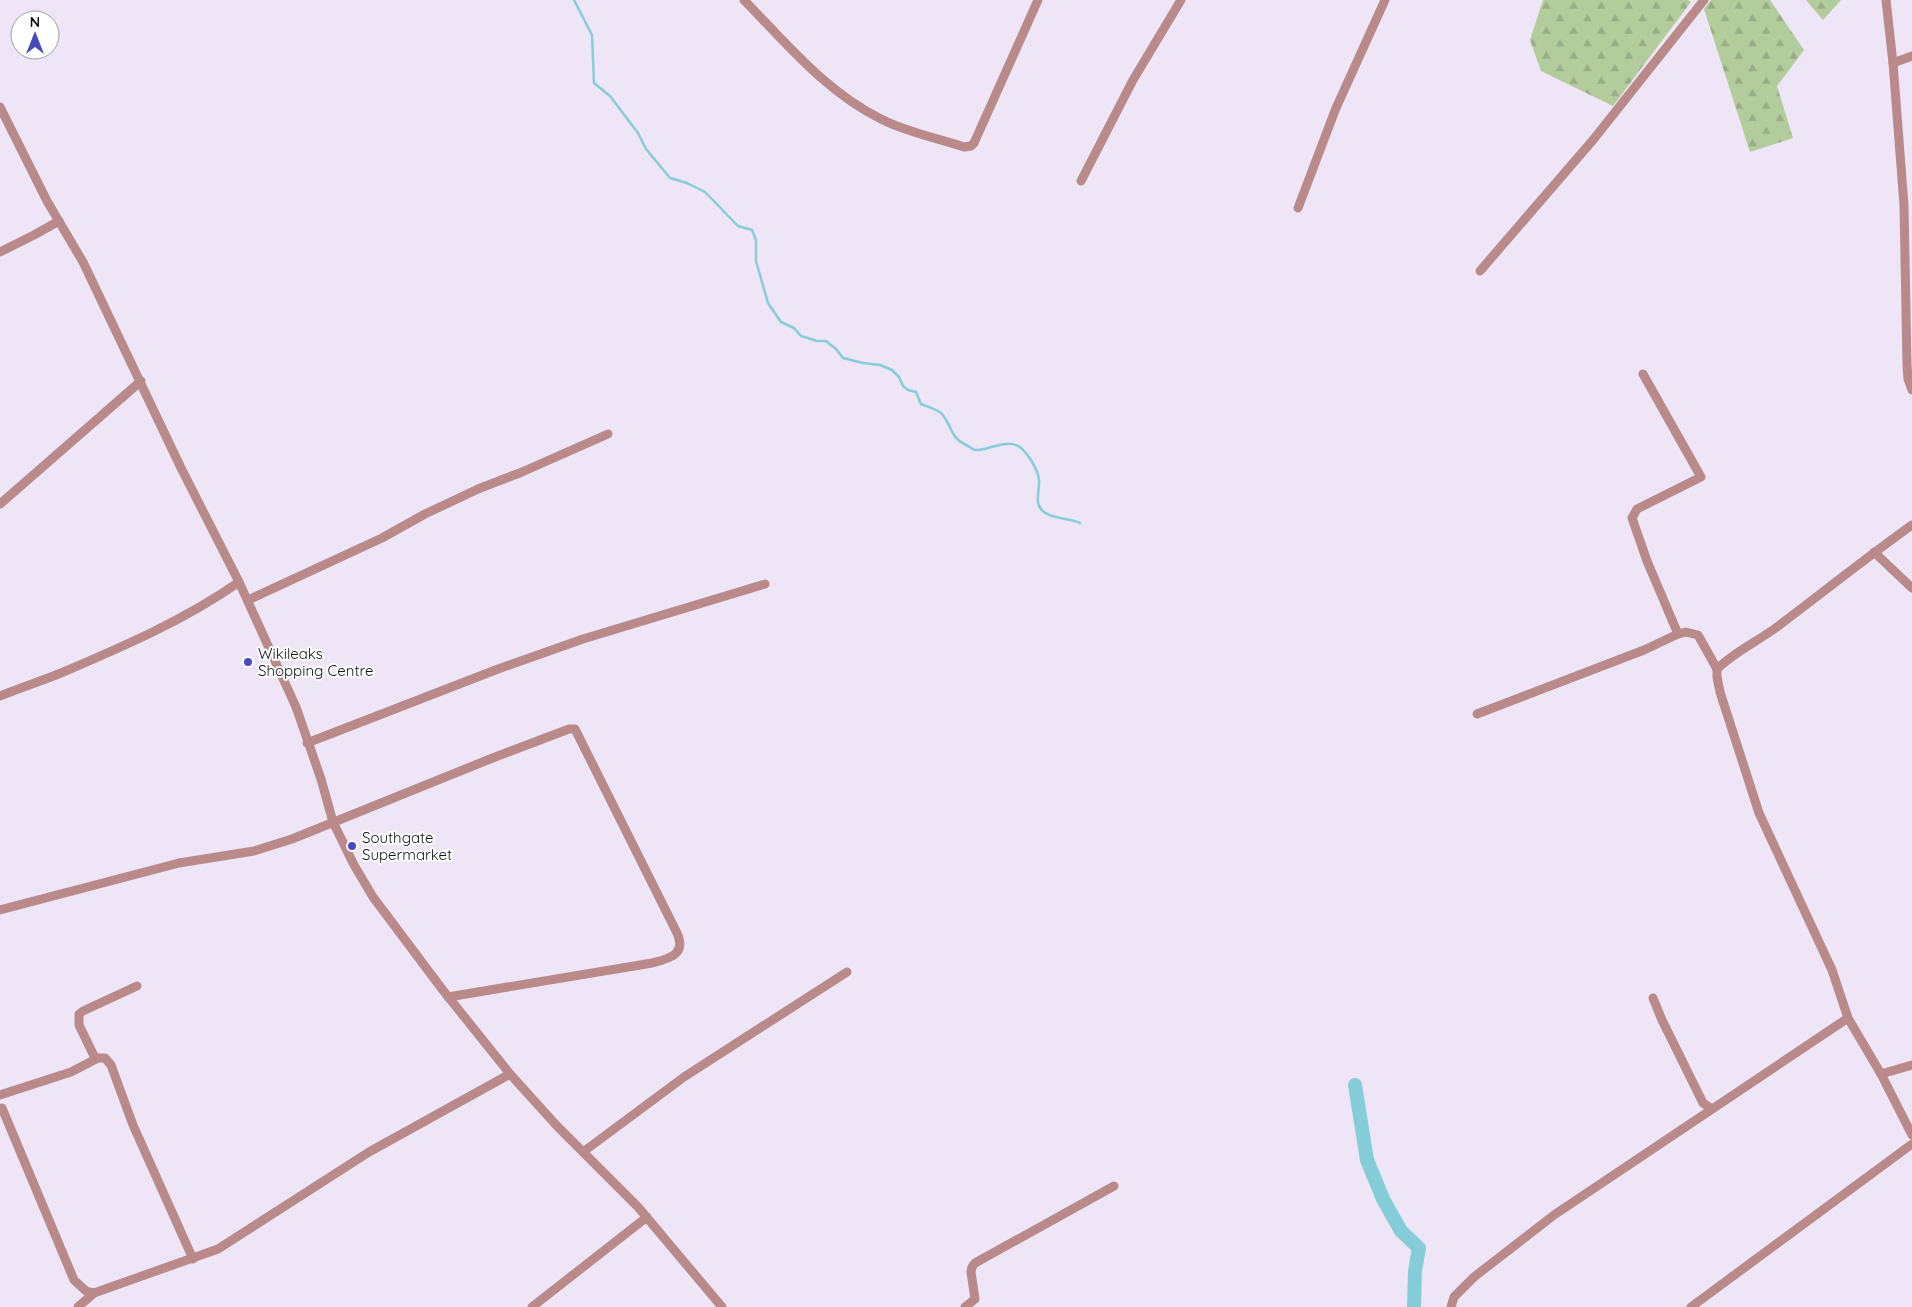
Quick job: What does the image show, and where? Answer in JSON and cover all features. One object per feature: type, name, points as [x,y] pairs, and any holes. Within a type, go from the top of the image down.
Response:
[{"type":"street","points":[[744,0],[792,52],[831,86],[859,106],[882,120],[912,131],[969,147],[974,143],[1038,0]]},
{"type":"street","points":[[1080,181],[1133,80],[1181,0]]},
{"type":"street","points":[[1298,208],[1336,108],[1385,0]]},
{"type":"street","points":[[1480,271],[1593,140],[1704,0]]},
{"type":"street","points":[[1886,0],[1908,204],[1907,364],[1908,379],[1912,390]]},
{"type":"street","points":[[1893,63],[1912,56]]},
{"type":"street","points":[[0,107],[47,201],[83,262],[181,468],[248,600],[296,707],[333,822],[354,866],[373,897],[448,998],[510,1074],[557,1126],[647,1218],[722,1307]]},
{"type":"street","points":[[0,252],[59,220]]},
{"type":"street","points":[[1643,374],[1701,476],[1637,508],[1632,518],[1647,562],[1678,634]]},
{"type":"street","points":[[0,504],[141,381]]},
{"type":"street","points":[[248,600],[382,538],[425,514],[608,434]]},
{"type":"street","points":[[1718,669],[1730,658],[1760,639],[1912,525]]},
{"type":"street","points":[[1874,552],[1912,588]]},
{"type":"street","points":[[0,696],[62,673],[151,632],[218,597],[239,582]]},
{"type":"street","points":[[307,742],[498,669],[583,639],[765,584]]},
{"type":"street","points":[[1477,714],[1644,650],[1678,634],[1692,632],[1698,635],[1718,669],[1717,677],[1720,692],[1759,813],[1832,970],[1848,1018],[1881,1074],[1912,1135]]},
{"type":"street","points":[[0,910],[179,863],[254,851],[292,839],[575,729],[679,938],[680,948],[669,959],[652,964],[448,998]]},
{"type":"street","points":[[583,1152],[684,1077],[847,972]]},
{"type":"street","points":[[98,1058],[94,1056],[79,1025],[79,1014],[138,986]]},
{"type":"street","points":[[1653,998],[1703,1103],[1712,1109]]},
{"type":"street","points":[[1450,1307],[1454,1297],[1474,1277],[1554,1215],[1848,1018]]},
{"type":"street","points":[[0,1095],[71,1072],[98,1058],[105,1058],[111,1065],[133,1125],[193,1258]]},
{"type":"street","points":[[1881,1074],[1912,1065]]},
{"type":"street","points":[[78,1307],[94,1293],[218,1249],[370,1152],[510,1074]]},
{"type":"street","points":[[2,1108],[74,1280],[86,1291],[94,1293]]},
{"type":"street","points":[[1691,1307],[1912,1144]]},
{"type":"street","points":[[965,1307],[975,1299],[971,1272],[975,1264],[1114,1186]]},
{"type":"street","points":[[532,1307],[647,1218]]},
{"type":"green space","points":[[1543,0],[1688,0],[1691,2],[1613,106],[1541,71],[1530,40]]},
{"type":"green space","points":[[1711,0],[1770,0],[1804,50],[1777,86],[1793,138],[1750,152],[1704,9]]},
{"type":"green space","points":[[1806,0],[1841,0],[1823,20]]},
{"type":"waterway","points":[[574,0],[592,35],[594,83],[610,96],[638,133],[646,149],[670,178],[687,183],[705,192],[738,226],[752,230],[756,240],[756,261],[768,303],[781,322],[794,328],[801,336],[817,341],[826,341],[843,358],[880,365],[892,370],[899,377],[903,386],[908,390],[916,392],[921,404],[935,409],[942,414],[957,439],[973,449],[980,450],[1003,444],[1020,447],[1037,471],[1039,480],[1038,501],[1041,509],[1052,516],[1080,523]]},
{"type":"waterway","points":[[1355,1085],[1367,1160],[1383,1199],[1401,1231],[1419,1248],[1415,1271],[1414,1307]]},
{"type":"place","name":"Wikileaks Shopping Centre","points":[[248,662]]},
{"type":"place","name":"Southgate Supermarket","points":[[352,846]]}]
